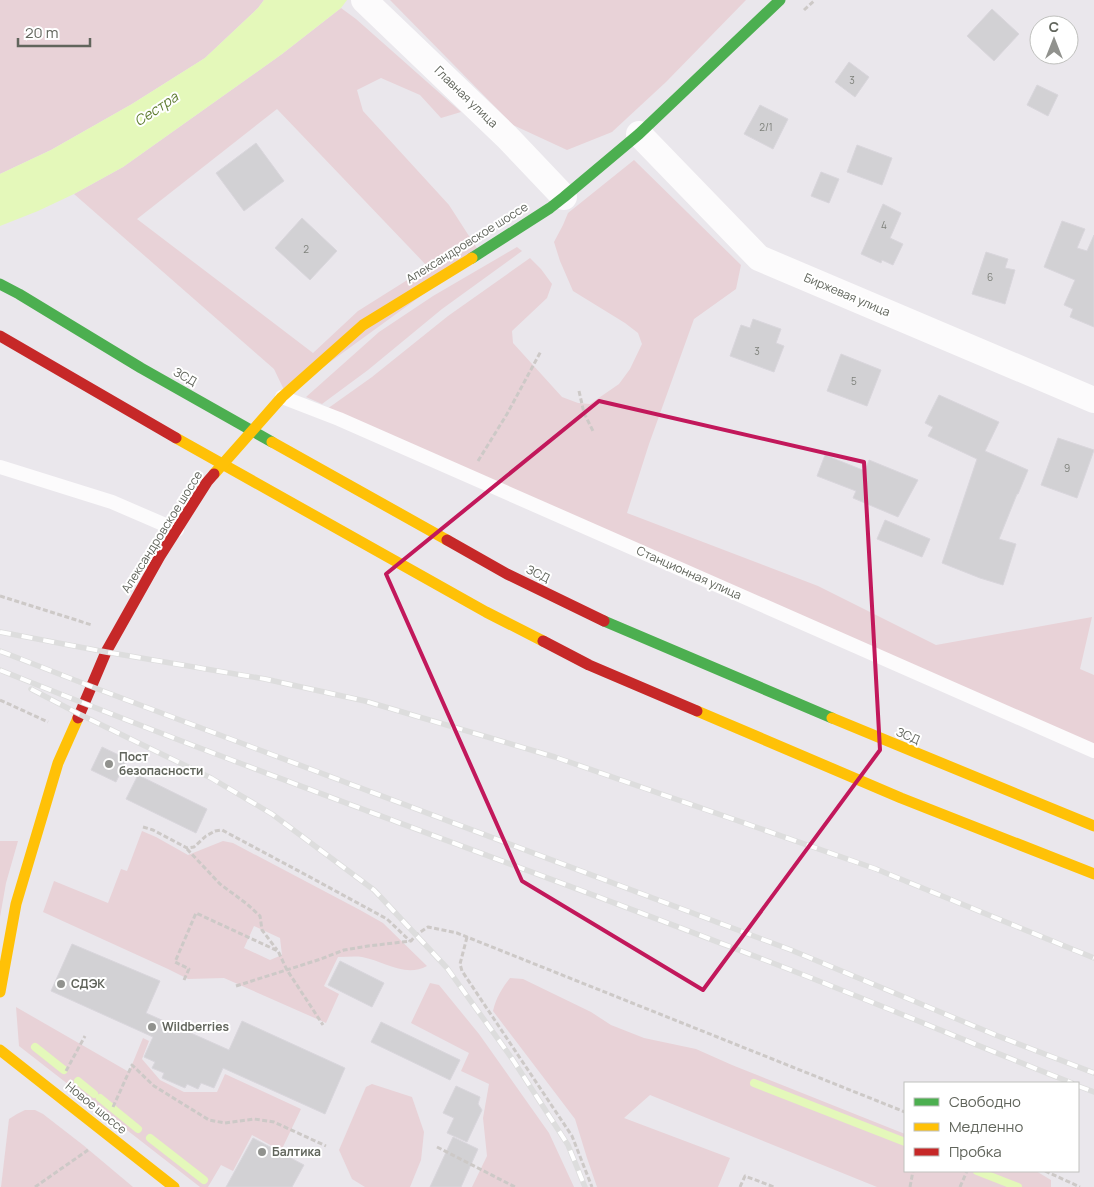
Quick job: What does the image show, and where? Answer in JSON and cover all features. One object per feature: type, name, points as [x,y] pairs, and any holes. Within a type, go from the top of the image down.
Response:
[{"type":"main road","name":"Александровское шоссе","points":[[0,992],[16,904],[58,763],[106,652],[160,556],[207,482],[282,397],[363,324],[550,208],[639,134],[780,0]]},
{"type":"main road","name":"ЗСД","points":[[0,284],[141,368],[516,578],[609,624],[917,754],[1094,826]]},
{"type":"main road","points":[[0,336],[116,404],[477,608],[589,665],[901,798],[1094,874]]},
{"type":"main road","name":"Новое шоссе","points":[[0,1050],[174,1187]]},
{"type":"street","name":"Главная улица","points":[[367,3],[507,137],[564,197]]},
{"type":"street","name":"Биржевая улица","points":[[639,134],[759,258],[1094,400]]},
{"type":"lane","name":"Станционная улица","points":[[282,397],[339,419],[1094,752]]},
{"type":"lane","points":[[0,467],[112,502],[177,530]]},
{"type":"path","points":[[469,476],[507,414],[541,351]]},
{"type":"path","points":[[580,391],[584,413],[593,431]]},
{"type":"path","points":[[0,596],[118,632]]},
{"type":"path","points":[[0,700],[71,733]]},
{"type":"path","points":[[143,827],[153,830],[187,848],[220,884],[260,916],[262,930],[278,951],[287,970],[323,1025]]},
{"type":"path","points":[[187,848],[194,847],[206,836],[215,831],[222,830],[387,919],[411,941]]},
{"type":"path","points":[[184,980],[189,969],[176,962],[196,914],[278,951]]},
{"type":"path","points":[[236,986],[344,950],[411,941],[428,927],[457,933],[904,1112]]},
{"type":"path","points":[[468,938],[460,964],[462,971],[572,1136],[592,1187]]},
{"type":"path","points":[[64,1076],[84,1036]]},
{"type":"path","points":[[111,1112],[132,1065],[154,1086],[209,1120],[225,1123],[254,1119],[274,1122],[326,1146]]},
{"type":"path","points":[[437,1147],[515,1187]]},
{"type":"path","points":[[35,1187],[92,1148]]},
{"type":"path","points":[[910,1187],[912,1172]]},
{"type":"path","points":[[960,1187],[967,1172]]},
{"type":"path","points":[[1047,1172],[1080,1187]]},
{"type":"path","points":[[740,1187],[745,1176],[774,1187]]},
{"type":"highlighted area","points":[[599,401],[864,462],[880,750],[703,990],[522,881],[386,574]]},
{"type":"shaded area","points":[[0,0],[264,0],[205,58],[132,104],[51,150],[0,174]]},
{"type":"shaded area","points":[[390,0],[746,0],[666,82],[612,132],[567,150],[513,125]]},
{"type":"shaded area","points":[[341,8],[356,19],[461,112],[441,118],[420,95],[381,78],[357,90],[363,111],[449,205],[480,253],[286,394],[274,369],[74,194],[123,167],[282,54]],"holes":[[[277,109],[428,267],[358,311],[313,353],[137,219]]]},
{"type":"shaded area","points":[[634,160],[741,265],[736,289],[694,319],[649,444],[627,513],[818,586],[936,645],[1092,617],[1080,669],[1094,675],[1094,751],[327,409],[372,377],[448,316],[530,258],[552,284],[547,298],[512,331],[513,343],[562,397],[578,403],[590,404],[619,384],[630,369],[642,344],[638,333],[573,291],[554,242],[568,213]]},
{"type":"shaded area","points":[[517,247],[522,251],[442,309],[368,370],[322,404],[306,397],[379,332],[433,296]]},
{"type":"shaded area","points":[[142,831],[188,855],[223,841],[233,843],[383,923],[427,966],[411,970],[394,968],[362,957],[338,957],[324,986],[339,994],[326,1023],[224,978],[188,979],[43,912],[54,881],[108,903],[121,869],[127,871]],"holes":[[[254,926],[280,938],[282,955],[270,960],[244,948]]]},
{"type":"shaded area","points":[[0,841],[18,841],[6,883],[0,917]]},
{"type":"shaded area","points":[[510,978],[523,979],[591,1012],[611,1025],[644,1038],[696,1049],[904,1134],[904,1172],[1038,1172],[1051,1180],[1051,1187],[877,1187],[650,1095],[624,1118],[730,1158],[718,1187],[597,1187],[575,1119],[493,1011],[504,986]]},
{"type":"shaded area","points":[[430,983],[439,985],[479,1034],[549,1133],[574,1187],[472,1187],[487,1156],[483,1118],[489,1084],[461,1071],[469,1053],[411,1023]]},
{"type":"shaded area","points":[[16,1007],[129,1072],[143,1038],[149,1041],[142,1059],[160,1080],[184,1092],[217,1092],[225,1074],[301,1109],[281,1151],[252,1135],[233,1171],[221,1165],[208,1187],[200,1187],[19,1046]]},
{"type":"shaded area","points":[[372,1084],[412,1097],[424,1132],[421,1160],[410,1187],[365,1187],[352,1179],[339,1150],[366,1087]]},
{"type":"shaded area","points":[[25,1110],[35,1110],[43,1114],[133,1187],[1,1187],[9,1119]]},
{"type":"water","name":"Сестра","points":[[264,0],[347,0],[341,8],[282,54],[123,167],[74,194],[0,226],[0,174],[51,150],[132,104],[205,58]]},
{"type":"building","points":[[992,9],[1019,34],[994,61],[967,36]]},
{"type":"building","points":[[849,62],[869,77],[855,97],[835,82]]},
{"type":"building","points":[[1037,85],[1058,95],[1048,116],[1027,105]]},
{"type":"building","points":[[760,105],[788,119],[773,149],[744,134]]},
{"type":"building","points":[[256,143],[284,181],[244,211],[216,173]]},
{"type":"building","points":[[857,145],[892,158],[882,185],[847,172]]},
{"type":"building","points":[[821,172],[839,179],[829,203],[811,196]]},
{"type":"building","points":[[883,204],[901,213],[890,238],[903,244],[893,265],[882,260],[881,263],[861,254]]},
{"type":"building","points":[[302,218],[337,251],[310,280],[275,248]]},
{"type":"building","points":[[1062,221],[1085,229],[1077,248],[1087,251],[1094,235],[1094,327],[1070,317],[1073,309],[1064,305],[1075,280],[1044,267]]},
{"type":"building","points":[[986,252],[1008,259],[1005,268],[1015,270],[1005,304],[972,294]]},
{"type":"building","points":[[753,319],[781,329],[776,343],[784,346],[774,372],[730,356],[741,325],[750,328]]},
{"type":"building","points":[[841,354],[881,370],[867,406],[827,391]]},
{"type":"building","points":[[939,395],[999,422],[985,451],[1028,470],[999,539],[1016,544],[1003,585],[942,563],[977,459],[928,436],[933,427],[925,423]]},
{"type":"building","points":[[1058,438],[1094,450],[1077,498],[1041,485]]},
{"type":"building","points":[[825,455],[865,471],[869,460],[918,480],[898,517],[853,498],[856,491],[817,476]]},
{"type":"building","points":[[885,520],[930,539],[922,557],[877,539]]},
{"type":"building","name":"Пост безопасности","points":[[102,747],[127,759],[116,782],[91,770]]},
{"type":"building","points":[[138,775],[207,809],[196,833],[126,799]]},
{"type":"building","points":[[72,944],[160,981],[146,1013],[229,1050],[242,1021],[345,1068],[325,1114],[223,1068],[214,1088],[201,1083],[198,1089],[187,1084],[185,1088],[162,1078],[164,1073],[152,1068],[155,1062],[144,1057],[153,1037],[51,991]]},
{"type":"building","points":[[340,961],[384,983],[372,1007],[328,985]]},
{"type":"building","points":[[381,1022],[460,1060],[450,1080],[371,1042]]},
{"type":"building","points":[[456,1086],[480,1097],[478,1104],[482,1110],[467,1142],[447,1133],[454,1118],[443,1113]]},
{"type":"building","points":[[453,1137],[478,1149],[461,1187],[430,1187]]},
{"type":"building","name":"Балтика","points":[[253,1138],[304,1165],[292,1187],[226,1187]]},
{"type":"waterway","points":[[35,1047],[64,1070]]},
{"type":"waterway","points":[[78,1081],[94,1094]]},
{"type":"waterway","points":[[754,1083],[904,1142]]},
{"type":"waterway","points":[[100,1098],[138,1129]]},
{"type":"waterway","points":[[150,1138],[204,1180]]},
{"type":"waterway","points":[[980,1172],[1018,1187]]},
{"type":"railway","points":[[0,632],[265,679],[365,701],[555,757],[876,869],[1094,958]]},
{"type":"railway","points":[[0,651],[791,950],[998,1036],[1094,1073]]},
{"type":"railway","points":[[0,670],[195,746],[783,967],[1070,1082]]},
{"type":"railway","points":[[31,689],[211,778],[272,814],[374,890],[447,968],[513,1060],[568,1145],[585,1187]]},
{"type":"railway","points":[[1079,1086],[1094,1092]]},
{"type":"traffic: fast","points":[[472,258],[564,197],[639,134],[780,0]]},
{"type":"traffic: fast","points":[[0,284],[141,368],[272,442]]},
{"type":"traffic: fast","points":[[604,621],[832,718]]},
{"type":"traffic: slow","points":[[214,474],[282,397],[363,325],[472,258]]},
{"type":"traffic: slow","points":[[176,438],[486,612],[543,641]]},
{"type":"traffic: slow","points":[[272,442],[447,540]]},
{"type":"traffic: slow","points":[[697,711],[901,798],[1094,874]]},
{"type":"traffic: slow","points":[[0,992],[16,904],[58,763],[78,718]]},
{"type":"traffic: slow","points":[[832,718],[1094,826]]},
{"type":"traffic: slow","points":[[0,1050],[174,1187]]},
{"type":"traffic: jam","points":[[0,336],[176,438]]},
{"type":"traffic: jam","points":[[78,718],[106,652],[160,556],[214,474]]},
{"type":"traffic: jam","points":[[447,540],[507,574],[604,621]]},
{"type":"traffic: jam","points":[[543,641],[589,665],[697,711]]},
{"type":"place","name":"Пост безопасности","points":[[109,764]]},
{"type":"place","name":"СДЭК","points":[[61,984]]},
{"type":"place","name":"Wildberries","points":[[152,1027]]},
{"type":"place","name":"Балтика","points":[[262,1152]]}]
